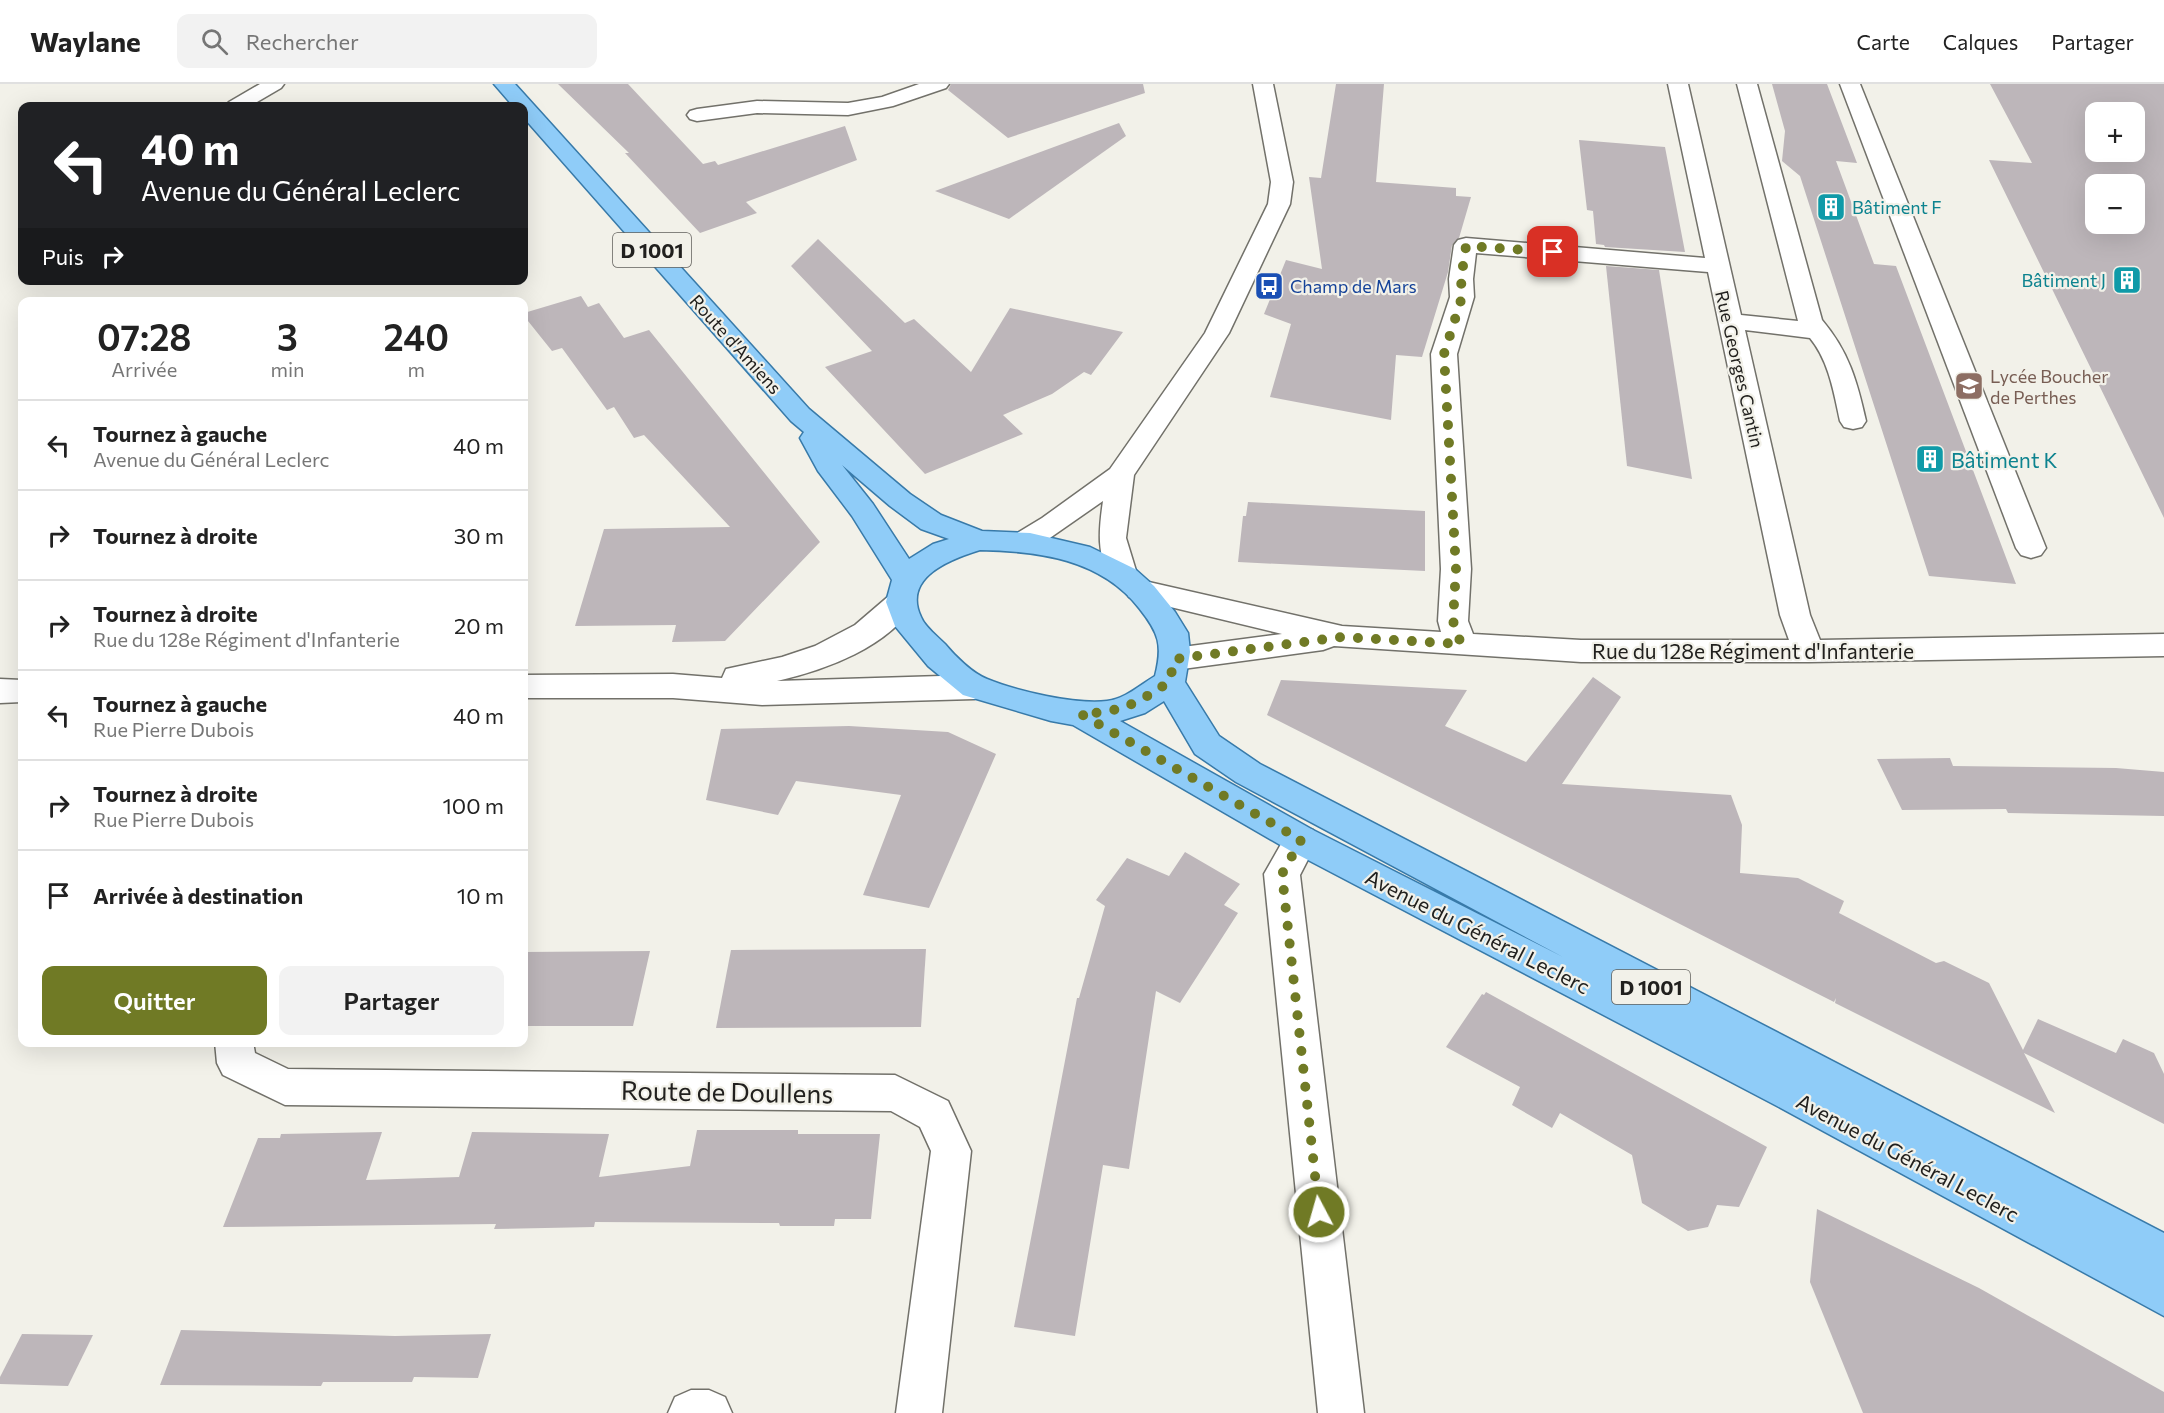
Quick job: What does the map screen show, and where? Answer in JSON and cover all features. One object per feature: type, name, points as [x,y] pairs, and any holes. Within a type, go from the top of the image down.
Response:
[{"type":"main road","name":"Route d'Amiens","points":[[504,84],[520,102]]},
{"type":"main road","name":"Route d'Amiens","points":[[528,111],[800,415],[900,500],[931,522],[980,540]]},
{"type":"main road","name":"Route d'Amiens","points":[[800,415],[832,471],[863,510],[904,591],[906,619],[939,658],[974,687]]},
{"type":"main road","points":[[904,591],[921,564],[943,551],[980,540],[1024,542],[1060,547],[1108,565],[1131,582],[1153,603],[1172,631],[1172,671],[1134,705],[1108,713],[1081,714],[1051,709],[974,687]]},
{"type":"main road","name":"Avenue du Général Leclerc","points":[[1172,671],[1207,744],[1248,773],[2164,1256]]},
{"type":"main road","name":"Avenue du Général Leclerc","points":[[1081,714],[1301,840],[1791,1093],[2164,1294]]},
{"type":"street","points":[[243,102],[274,84]]},
{"type":"street","points":[[697,116],[757,107],[848,109],[886,102],[939,84]]},
{"type":"street","points":[[1024,542],[1052,525],[1120,476],[1217,333],[1262,236],[1280,204],[1282,182],[1263,84]]},
{"type":"street","name":"Rue Georges Cantin","points":[[1678,84],[1795,615],[1809,651]]},
{"type":"street","points":[[1747,84],[1810,321],[1828,343],[1843,377],[1853,421]]},
{"type":"street","points":[[1850,84],[2031,548]]},
{"type":"street","points":[[1461,644],[1453,621],[1456,569],[1444,354],[1462,297],[1461,279],[1466,246],[1717,266]]},
{"type":"street","points":[[1730,321],[1818,331]]},
{"type":"street","points":[[1120,476],[1112,538],[1131,582]]},
{"type":"street","name":"Rue du 128e Régiment d'Infanterie","points":[[1131,582],[1342,637],[1581,651],[1809,651],[2164,645]]},
{"type":"street","points":[[673,686],[765,674],[804,664],[837,650],[887,618],[904,591]]},
{"type":"street","name":"Rue du 128e Régiment d'Infanterie","points":[[1172,671],[1342,637]]},
{"type":"street","points":[[528,687],[673,686],[762,693],[974,687]]},
{"type":"street","points":[[0,691],[18,691]]},
{"type":"street","points":[[1301,840],[1282,874],[1341,1413]]},
{"type":"street","name":"Route de Doullens","points":[[235,1047],[237,1063],[285,1087],[895,1093],[934,1114],[951,1151],[919,1413]]},
{"type":"street","points":[[691,1413],[709,1413]]},
{"type":"building","points":[[558,84],[628,84],[703,164],[715,161],[718,165],[845,126],[857,160],[746,202],[757,213],[700,233],[625,153],[629,153]]},
{"type":"building","points":[[951,84],[1143,84],[1145,93],[1008,138],[948,90]]},
{"type":"building","points":[[1336,84],[1384,84],[1376,182],[1456,188],[1456,196],[1471,197],[1459,238],[1452,245],[1448,272],[1422,357],[1396,355],[1391,420],[1270,397],[1291,324],[1264,314],[1286,260],[1322,269],[1309,177],[1321,178]]},
{"type":"building","points":[[1772,84],[1827,84],[1857,163],[1836,161],[1874,264],[1896,266],[2016,584],[1929,576],[1800,176],[1782,161],[1785,131]]},
{"type":"building","name":"Bâtiment J","points":[[1990,84],[2164,84],[2164,518],[1989,160],[2032,163]]},
{"type":"building","points":[[1119,123],[1126,136],[1009,219],[935,191]]},
{"type":"building","points":[[1579,140],[1665,147],[1685,252],[1605,247],[1596,244],[1593,211],[1587,210]]},
{"type":"building","points":[[818,239],[905,323],[914,319],[971,372],[1010,308],[1123,332],[1091,375],[1084,372],[1052,394],[1003,415],[1023,434],[925,474],[825,367],[872,351],[791,266]]},
{"type":"building","points":[[1606,266],[1659,270],[1692,479],[1627,466]]},
{"type":"building","points":[[581,296],[588,307],[599,303],[624,338],[649,330],[820,542],[725,641],[672,642],[676,625],[575,626],[604,529],[730,527],[644,435],[634,438],[614,407],[607,410],[562,348],[552,351],[528,321],[528,312]]},
{"type":"building","points":[[1248,502],[1425,511],[1425,571],[1238,562],[1243,516],[1246,516]]},
{"type":"building","points":[[1593,677],[1621,697],[1562,784],[1731,795],[1742,825],[1740,873],[1798,878],[1844,901],[1839,913],[1936,963],[1944,961],[1989,983],[2023,1050],[2038,1019],[2116,1053],[2123,1039],[2154,1053],[2164,1074],[2164,1124],[2024,1053],[2055,1113],[1835,1003],[1836,998],[1834,1002],[1267,715],[1281,680],[1467,690],[1445,726],[1526,762]]},
{"type":"building","points":[[849,726],[948,732],[996,754],[929,908],[863,895],[901,795],[796,781],[778,815],[706,800],[721,729]]},
{"type":"building","points":[[1950,758],[1953,766],[2116,768],[2164,772],[2164,816],[2008,813],[2006,809],[1902,810],[1877,759]]},
{"type":"building","points":[[1185,852],[1240,884],[1224,905],[1238,913],[1180,1003],[1156,991],[1129,1169],[1103,1165],[1075,1336],[1014,1327],[1077,998],[1079,998],[1105,906],[1096,900],[1127,858],[1169,876]]},
{"type":"building","points":[[926,949],[921,1027],[716,1028],[731,950]]},
{"type":"building","points":[[650,951],[633,1026],[528,1026],[528,952]]},
{"type":"building","points":[[1486,992],[1767,1147],[1739,1207],[1717,1205],[1708,1227],[1688,1231],[1642,1203],[1632,1155],[1560,1113],[1552,1128],[1512,1105],[1520,1087],[1446,1047],[1482,994]]},
{"type":"building","points":[[697,1130],[798,1130],[798,1134],[880,1134],[871,1219],[835,1219],[834,1226],[780,1226],[779,1223],[595,1222],[594,1227],[494,1229],[496,1224],[223,1227],[258,1138],[280,1138],[281,1134],[382,1132],[366,1180],[459,1177],[472,1132],[609,1134],[599,1177],[690,1166]]},
{"type":"building","points":[[1817,1209],[1979,1288],[2164,1392],[2164,1413],[1863,1413],[1810,1282]]},
{"type":"building","points":[[181,1330],[395,1336],[491,1334],[478,1378],[414,1377],[412,1382],[323,1382],[321,1386],[160,1385]]},
{"type":"building","points":[[22,1334],[93,1335],[68,1386],[0,1384],[0,1377]]},
{"type":"place","name":"Bâtiment F","points":[[1831,207]]},
{"type":"place","name":"Bâtiment J","points":[[2127,280]]},
{"type":"place","name":"Champ de Mars","points":[[1269,286]]},
{"type":"place","name":"Lycée Boucher de Perthes","points":[[1969,386]]},
{"type":"place","name":"Bâtiment K","points":[[1930,459]]},
{"type":"route","points":[[1319,1212],[1282,874],[1292,852],[1301,840],[1081,714],[1108,713],[1134,705],[1169,682],[1175,659],[1342,637],[1461,644],[1453,621],[1456,569],[1444,354],[1462,297],[1461,279],[1466,246],[1553,252]]}]
